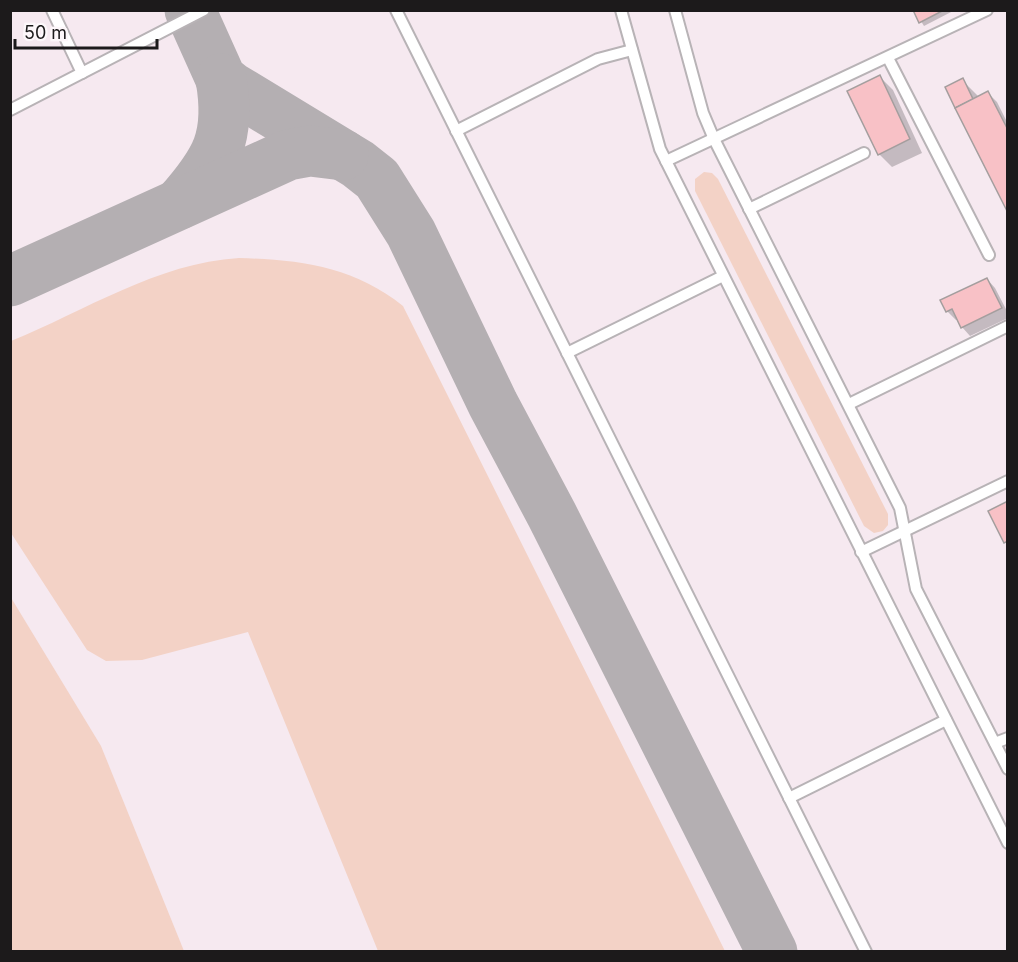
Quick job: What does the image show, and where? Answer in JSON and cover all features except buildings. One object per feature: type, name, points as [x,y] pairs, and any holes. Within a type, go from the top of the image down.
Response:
[{"type":"lane","points":[[52,10],[82,73]]},
{"type":"lane","points":[[10,110],[204,10]]},
{"type":"lane","points":[[396,10],[866,951]]},
{"type":"lane","points":[[621,10],[655,137],[666,161],[1008,843]]},
{"type":"lane","points":[[675,10],[703,113],[714,139],[900,508],[916,589],[1008,770]]},
{"type":"lane","points":[[666,161],[987,10]]},
{"type":"lane","points":[[456,131],[598,59],[632,50]]},
{"type":"lane","points":[[888,58],[989,255]]},
{"type":"lane","points":[[749,209],[864,153]]},
{"type":"lane","points":[[567,353],[723,276]]},
{"type":"lane","points":[[849,404],[1008,326]]},
{"type":"lane","points":[[861,552],[1008,481]]},
{"type":"lane","points":[[789,798],[946,720]]},
{"type":"lane","points":[[995,743],[1008,738]]},
{"type":"shaded area","points":[[10,11],[1007,11],[1007,951],[11,951]]},
{"type":"shaded area","points":[[704,172],[712,173],[718,179],[888,514],[888,525],[883,531],[874,533],[864,526],[695,191],[695,179]]},
{"type":"shaded area","points":[[239,258],[283,261],[325,268],[365,282],[403,306],[725,951],[378,951],[248,632],[142,660],[106,661],[87,650],[11,533],[11,341],[150,279],[179,269]]},
{"type":"shaded area","points":[[10,596],[101,746],[184,951],[11,951]]},
{"type":"taxiway","points":[[190,10],[221,79],[358,164],[377,179],[411,233],[493,404],[552,515],[772,952]]},
{"type":"taxiway","points":[[179,204],[212,161],[218,147],[224,117],[221,79]]},
{"type":"taxiway","points":[[10,281],[288,155],[310,151],[343,155]]}]
